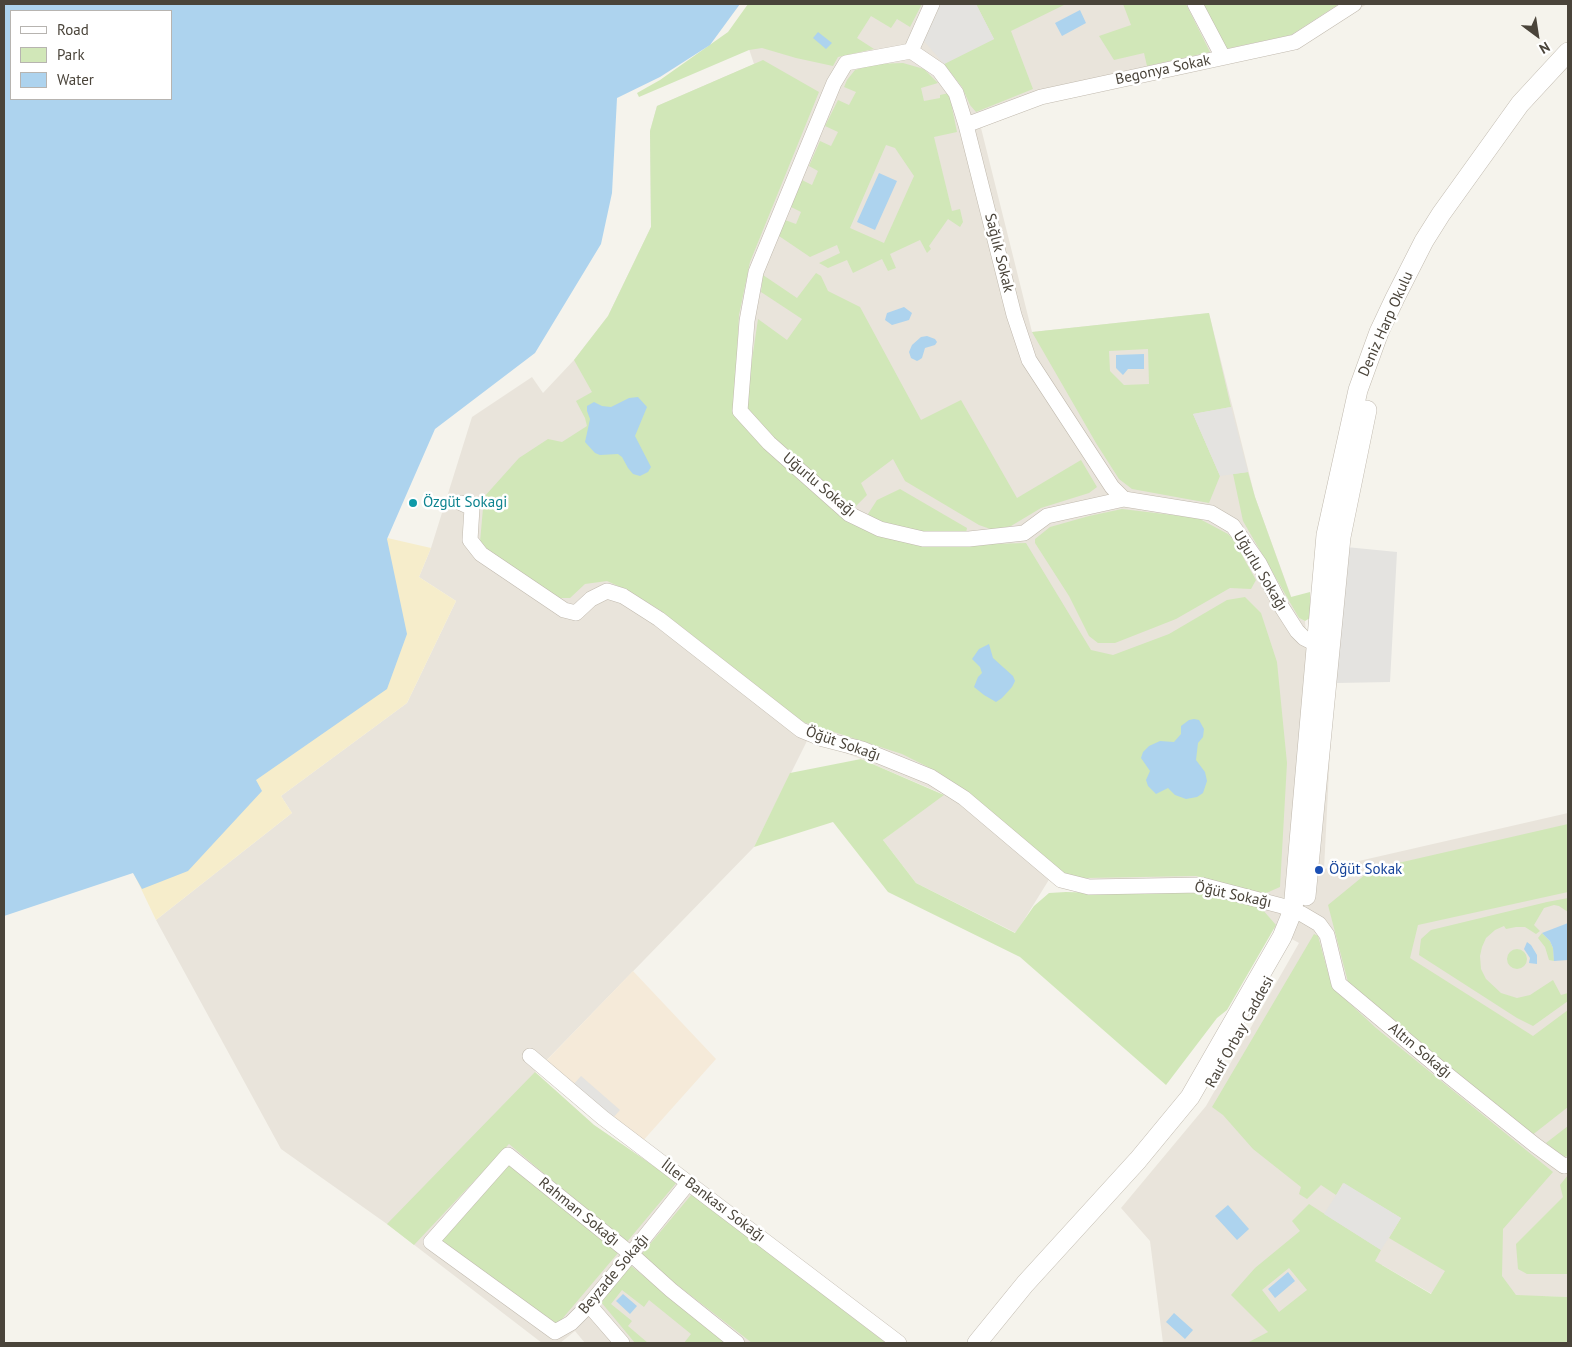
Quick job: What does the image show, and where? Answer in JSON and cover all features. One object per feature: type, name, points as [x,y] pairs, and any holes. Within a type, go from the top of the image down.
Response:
[{"type":"street","points":[[911,51],[932,4]]},
{"type":"street","points":[[1195,4],[1224,57]]},
{"type":"street","name":"Begonya Sokak","points":[[966,125],[1042,97],[1295,42],[1354,4]]},
{"type":"street","name":"Sağlık Sokak","points":[[911,51],[939,70],[956,93],[966,125],[1014,315],[1029,360],[1112,487],[1124,499]]},
{"type":"street","name":"Uğurlu Sokağı","points":[[911,51],[846,64],[834,83],[756,272],[747,321],[740,411],[769,443],[849,514],[880,529],[923,539],[968,539],[1024,533],[1047,516],[1124,499],[1212,513],[1233,526],[1258,563],[1297,631],[1304,638],[1323,645]]},
{"type":"street","name":"Deniz Harp Okulu","points":[[1323,645],[1326,534],[1358,390],[1379,332],[1420,249],[1441,214],[1520,104],[1568,52]]},
{"type":"street","name":"Deniz Harp Okulu","points":[[1323,645],[1343,528],[1372,385],[1392,330],[1440,238],[1458,208],[1517,125],[1568,68]]},
{"type":"street","name":"Öğüt Sokağı","points":[[461,503],[472,508],[470,540],[481,554],[564,610],[576,613],[591,599],[607,590],[623,596],[659,619],[801,730],[823,739],[862,749],[931,777],[964,798],[1061,880],[1089,887],[1202,885],[1298,912]]},
{"type":"street","name":"Rauf Orbay Caddesi","points":[[986,1343],[1118,1198],[1200,1103],[1291,941],[1298,912],[1323,645]]},
{"type":"street","name":"Rauf Orbay Caddesi","points":[[977,1343],[1025,1284],[1138,1160],[1190,1097],[1298,912]]},
{"type":"street","name":"Altın Sokağı","points":[[1298,912],[1318,924],[1327,935],[1339,984],[1449,1076],[1536,1145],[1564,1166],[1568,1165]]},
{"type":"street","name":"İller Bankası Sokağı","points":[[530,1056],[603,1118],[898,1343]]},
{"type":"street","name":"Rahman Sokağı","points":[[431,1242],[508,1155],[631,1254],[671,1290],[737,1343]]},
{"type":"street","name":"Beyzade Sokağı","points":[[431,1242],[555,1332],[572,1323],[589,1305],[688,1183]]},
{"type":"street","points":[[589,1305],[622,1343]]},
{"type":"shaded area","points":[[789,4],[1367,4],[1299,47],[1042,104],[981,128],[1032,332],[1209,313],[1255,497],[1299,618],[1305,621],[1310,684],[1337,683],[1333,693],[1324,869],[1568,813],[1568,1297],[1432,1294],[1382,1265],[1252,1342],[1163,1343],[1150,1241],[1121,1208],[1206,1106],[1299,943],[1220,899],[1050,878],[1016,933],[916,883],[883,840],[943,794],[808,739],[754,847],[535,1072],[594,1125],[677,1182],[886,1343],[585,1343],[575,1331],[560,1343],[542,1343],[387,1224],[281,1149],[156,920],[292,813],[281,796],[407,703],[456,601],[419,577],[431,548],[472,417],[532,377],[543,393],[574,360],[608,316],[651,227],[650,131],[657,106],[754,64],[749,49]]},
{"type":"shaded area","points":[[941,4],[976,4],[994,39],[944,64],[924,41]]},
{"type":"shaded area","points":[[1231,407],[1248,472],[1220,476],[1193,414]]},
{"type":"shaded area","points":[[1346,547],[1397,552],[1390,682],[1337,683],[1332,651]]},
{"type":"shaded area","points":[[633,971],[716,1059],[641,1143],[545,1062]]},
{"type":"shaded area","points":[[581,1076],[620,1110],[612,1119],[573,1085]]},
{"type":"shaded area","points":[[1344,1183],[1401,1218],[1381,1250],[1324,1214]]},
{"type":"green space","points":[[748,4],[922,4],[910,27],[897,19],[891,28],[871,16],[857,38],[874,49],[838,57],[833,66],[762,48],[749,50],[639,97],[637,93],[660,80],[728,32]]},
{"type":"green space","points":[[976,4],[1066,4],[1011,31],[1033,89],[976,112],[970,105],[962,87],[944,64],[994,39]]},
{"type":"green space","points":[[1123,4],[1186,4],[1210,52],[1147,66],[1144,53],[1114,60],[1099,36],[1131,25]]},
{"type":"green space","points":[[1201,4],[1339,4],[1291,35],[1225,49]]},
{"type":"green space","points":[[763,60],[819,92],[750,262],[739,315],[734,413],[878,535],[919,546],[1026,543],[1091,650],[1113,655],[1169,634],[1227,600],[1245,597],[1261,613],[1277,662],[1287,763],[1280,887],[1264,894],[1196,876],[1084,878],[1065,874],[973,796],[938,772],[902,754],[803,722],[660,610],[627,590],[607,581],[585,584],[570,598],[559,598],[485,551],[480,542],[484,497],[519,458],[548,439],[562,442],[587,426],[576,401],[592,392],[574,360],[608,316],[651,227],[650,131],[657,106]]},
{"type":"green space","points":[[903,63],[924,69],[938,83],[921,88],[924,101],[940,98],[940,95],[949,93],[957,132],[934,137],[952,211],[960,209],[963,222],[960,227],[948,219],[929,246],[931,249],[927,253],[920,240],[890,254],[896,268],[888,271],[882,259],[853,273],[847,260],[828,268],[819,263],[840,253],[837,245],[810,257],[779,236],[785,220],[796,224],[801,212],[791,207],[802,180],[812,185],[818,171],[809,166],[820,141],[831,146],[838,132],[825,126],[838,100],[849,105],[856,92],[844,87],[847,80],[855,70],[875,64]],"holes":[[[886,145],[895,148],[914,176],[884,243],[850,228]]]},
{"type":"green space","points":[[816,273],[821,276],[828,291],[860,307],[921,420],[961,400],[1017,498],[1081,460],[1097,487],[1089,493],[1041,508],[1011,526],[993,530],[979,525],[905,481],[893,459],[861,483],[867,495],[852,510],[774,438],[745,407],[758,319],[787,340],[802,319],[761,292],[763,275],[797,298]]},
{"type":"green space","points":[[1209,313],[1231,407],[1193,414],[1220,476],[1209,503],[1132,489],[1119,479],[1032,332]],"holes":[[[1148,349],[1149,384],[1124,385],[1110,371],[1109,351]]]},
{"type":"green space","points":[[1248,472],[1255,497],[1291,597],[1310,592],[1310,618],[1305,621],[1299,618],[1243,521],[1233,474]]},
{"type":"green space","points":[[900,489],[967,528],[966,533],[920,531],[871,519],[868,514],[877,500]]},
{"type":"green space","points":[[1122,509],[1198,518],[1228,534],[1233,539],[1256,580],[1251,589],[1230,588],[1176,619],[1115,643],[1098,643],[1089,636],[1069,596],[1035,543],[1035,539],[1050,527]]},
{"type":"green space","points":[[861,759],[944,795],[883,840],[916,883],[1015,933],[1034,906],[1049,893],[1066,892],[1197,892],[1251,903],[1262,909],[1276,925],[1227,1010],[1217,1018],[1166,1085],[1020,957],[888,892],[833,822],[754,847],[790,773]]},
{"type":"green space","points":[[1568,824],[1568,892],[1418,925],[1410,958],[1533,1036],[1568,1010],[1568,1107],[1531,1136],[1349,986],[1328,905],[1372,869]]},
{"type":"green space","points":[[1568,898],[1568,912],[1554,905],[1544,908],[1534,925],[1540,931],[1536,934],[1525,927],[1506,929],[1504,926],[1495,930],[1486,938],[1482,947],[1480,956],[1481,969],[1486,979],[1501,993],[1517,998],[1530,995],[1553,980],[1561,995],[1568,993],[1568,1001],[1533,1026],[1517,1018],[1419,955],[1421,939],[1431,930]]},
{"type":"green space","points":[[1542,933],[1550,941],[1553,948],[1554,961],[1549,960],[1545,947],[1538,938]]},
{"type":"green space","points":[[1314,934],[1318,936],[1332,987],[1376,1028],[1553,1172],[1503,1229],[1502,1276],[1516,1295],[1568,1297],[1568,1343],[1247,1343],[1268,1332],[1231,1295],[1255,1268],[1300,1231],[1292,1221],[1309,1204],[1381,1250],[1375,1261],[1431,1294],[1445,1271],[1389,1238],[1401,1218],[1343,1183],[1336,1195],[1321,1185],[1307,1199],[1299,1194],[1301,1187],[1253,1149],[1223,1115],[1212,1107]],"holes":[[[1289,1268],[1307,1290],[1279,1312],[1262,1290]]]},
{"type":"green space","points":[[1513,949],[1521,949],[1527,955],[1527,963],[1521,969],[1513,969],[1507,963],[1507,955]]},
{"type":"green space","points":[[535,1072],[594,1125],[677,1182],[626,1243],[509,1144],[414,1245],[387,1224]]},
{"type":"green space","points":[[1568,1126],[1568,1156],[1564,1157],[1546,1143]]},
{"type":"green space","points":[[509,1165],[618,1253],[557,1325],[440,1241]]},
{"type":"green space","points":[[1568,1175],[1568,1274],[1527,1274],[1518,1269],[1516,1244],[1563,1197],[1560,1185]]},
{"type":"green space","points":[[692,1194],[886,1343],[752,1343],[640,1256]]},
{"type":"green space","points":[[630,1265],[726,1343],[684,1343],[691,1334],[649,1300],[644,1307],[622,1290],[611,1304],[632,1321],[628,1326],[648,1343],[635,1343],[601,1302]]},
{"type":"sand","points":[[370,534],[431,548],[419,577],[456,601],[407,703],[281,796],[292,813],[156,920],[133,872]]},
{"type":"water","points":[[4,4],[740,4],[710,45],[660,77],[617,98],[612,193],[601,244],[535,353],[435,429],[387,539],[407,634],[387,689],[256,780],[262,791],[188,871],[142,889],[133,873],[4,916]]},
{"type":"water","points":[[1080,10],[1086,23],[1062,36],[1055,23]]},
{"type":"water","points":[[818,32],[832,43],[826,49],[813,38]]},
{"type":"water","points":[[879,173],[897,181],[875,230],[857,222]]},
{"type":"water","points":[[904,307],[912,313],[909,320],[892,325],[885,320],[887,313]]},
{"type":"water","points":[[927,336],[935,339],[937,342],[935,345],[925,348],[922,358],[919,360],[911,358],[909,352],[912,345],[921,337]]},
{"type":"water","points":[[1144,354],[1144,369],[1128,369],[1123,375],[1116,368],[1116,355]]},
{"type":"water","points":[[638,397],[647,407],[635,436],[651,467],[648,472],[640,476],[633,474],[618,454],[600,455],[595,453],[585,442],[590,419],[587,406],[594,402],[602,406],[611,407],[629,398]]},
{"type":"water","points":[[989,644],[993,658],[1013,676],[1015,681],[1012,687],[996,702],[974,687],[982,673],[980,667],[972,659],[979,649]]},
{"type":"water","points":[[1194,719],[1199,720],[1204,729],[1203,737],[1198,743],[1196,760],[1205,772],[1207,781],[1203,793],[1197,797],[1186,799],[1175,795],[1168,788],[1156,794],[1148,786],[1146,780],[1150,771],[1141,758],[1143,752],[1149,746],[1160,741],[1174,742],[1181,734],[1181,726]]},
{"type":"water","points":[[1568,923],[1568,960],[1554,961],[1553,948],[1550,941],[1542,933]]},
{"type":"water","points":[[1527,942],[1537,955],[1537,964],[1529,963],[1530,958],[1524,949]]},
{"type":"water","points":[[1228,1205],[1249,1229],[1237,1240],[1215,1216]]},
{"type":"water","points":[[1288,1272],[1295,1281],[1275,1298],[1268,1289]]},
{"type":"water","points":[[623,1294],[637,1306],[630,1314],[616,1301]]},
{"type":"water","points":[[1174,1313],[1193,1330],[1185,1339],[1166,1322]]},
{"type":"place","name":"Özgüt Sokagi","points":[[413,503]]},
{"type":"place","name":"Öğüt Sokak","points":[[1319,870]]}]
